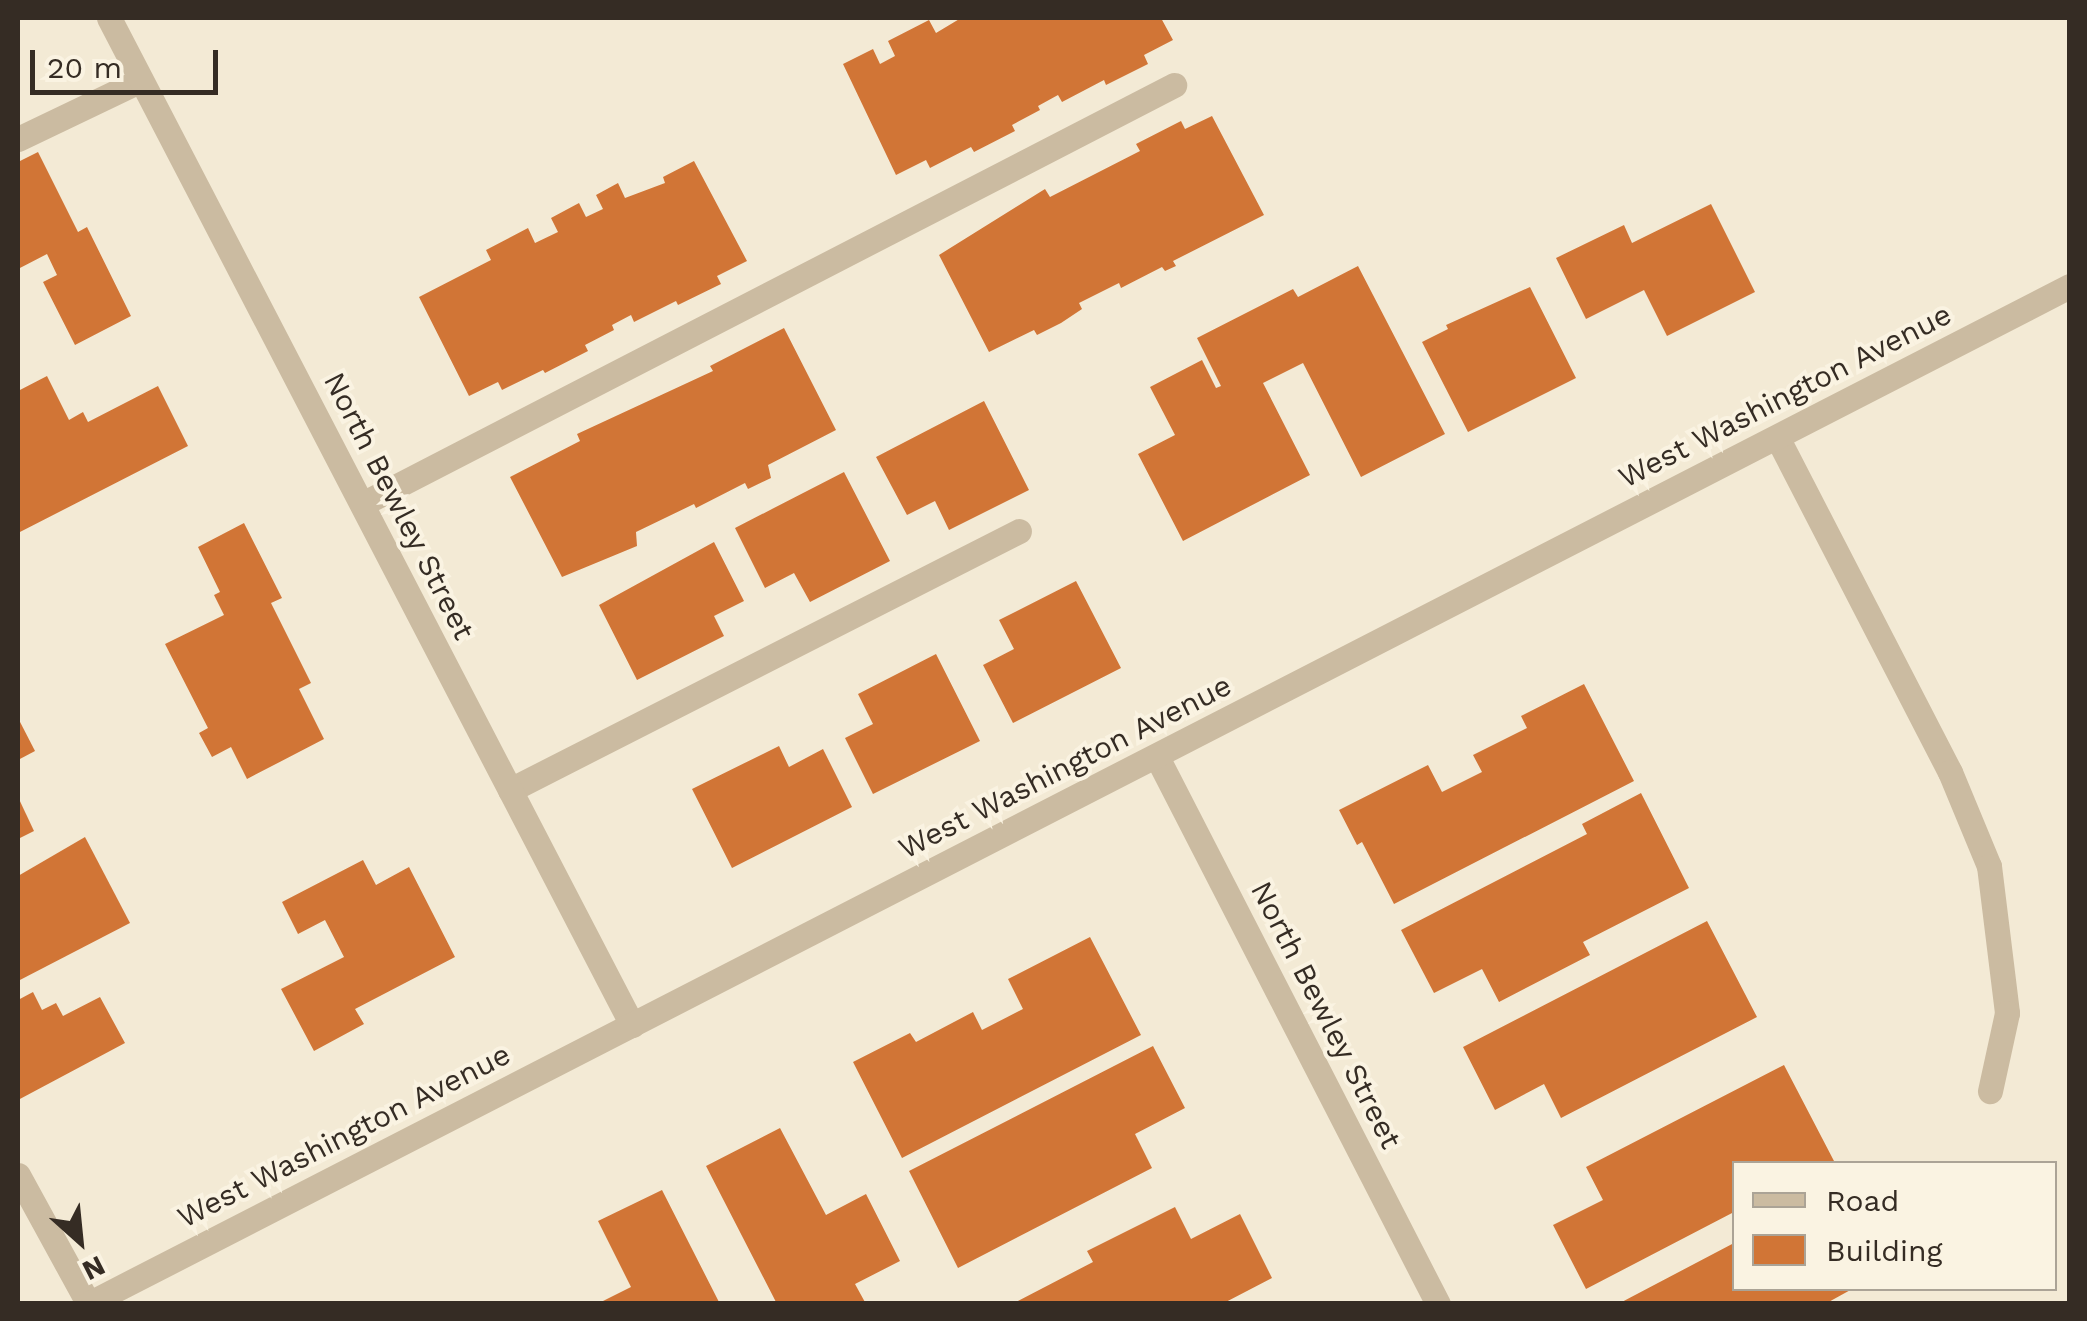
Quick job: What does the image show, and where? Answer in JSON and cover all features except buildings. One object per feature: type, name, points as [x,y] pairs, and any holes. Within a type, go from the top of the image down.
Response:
[{"type":"street","name":"North Bewley Street","points":[[108,18],[632,1025]]},
{"type":"street","points":[[18,138],[140,80]]},
{"type":"street","points":[[362,504],[1174,85]]},
{"type":"street","name":"West Washington Avenue","points":[[88,1304],[2070,286]]},
{"type":"street","points":[[1777,437],[1950,772],[1988,866],[2006,1013],[1990,1090]]},
{"type":"street","points":[[510,790],[1018,531]]},
{"type":"street","name":"North Bewley Street","points":[[1157,756],[1438,1304]]},
{"type":"street","points":[[18,1175],[88,1304]]}]
